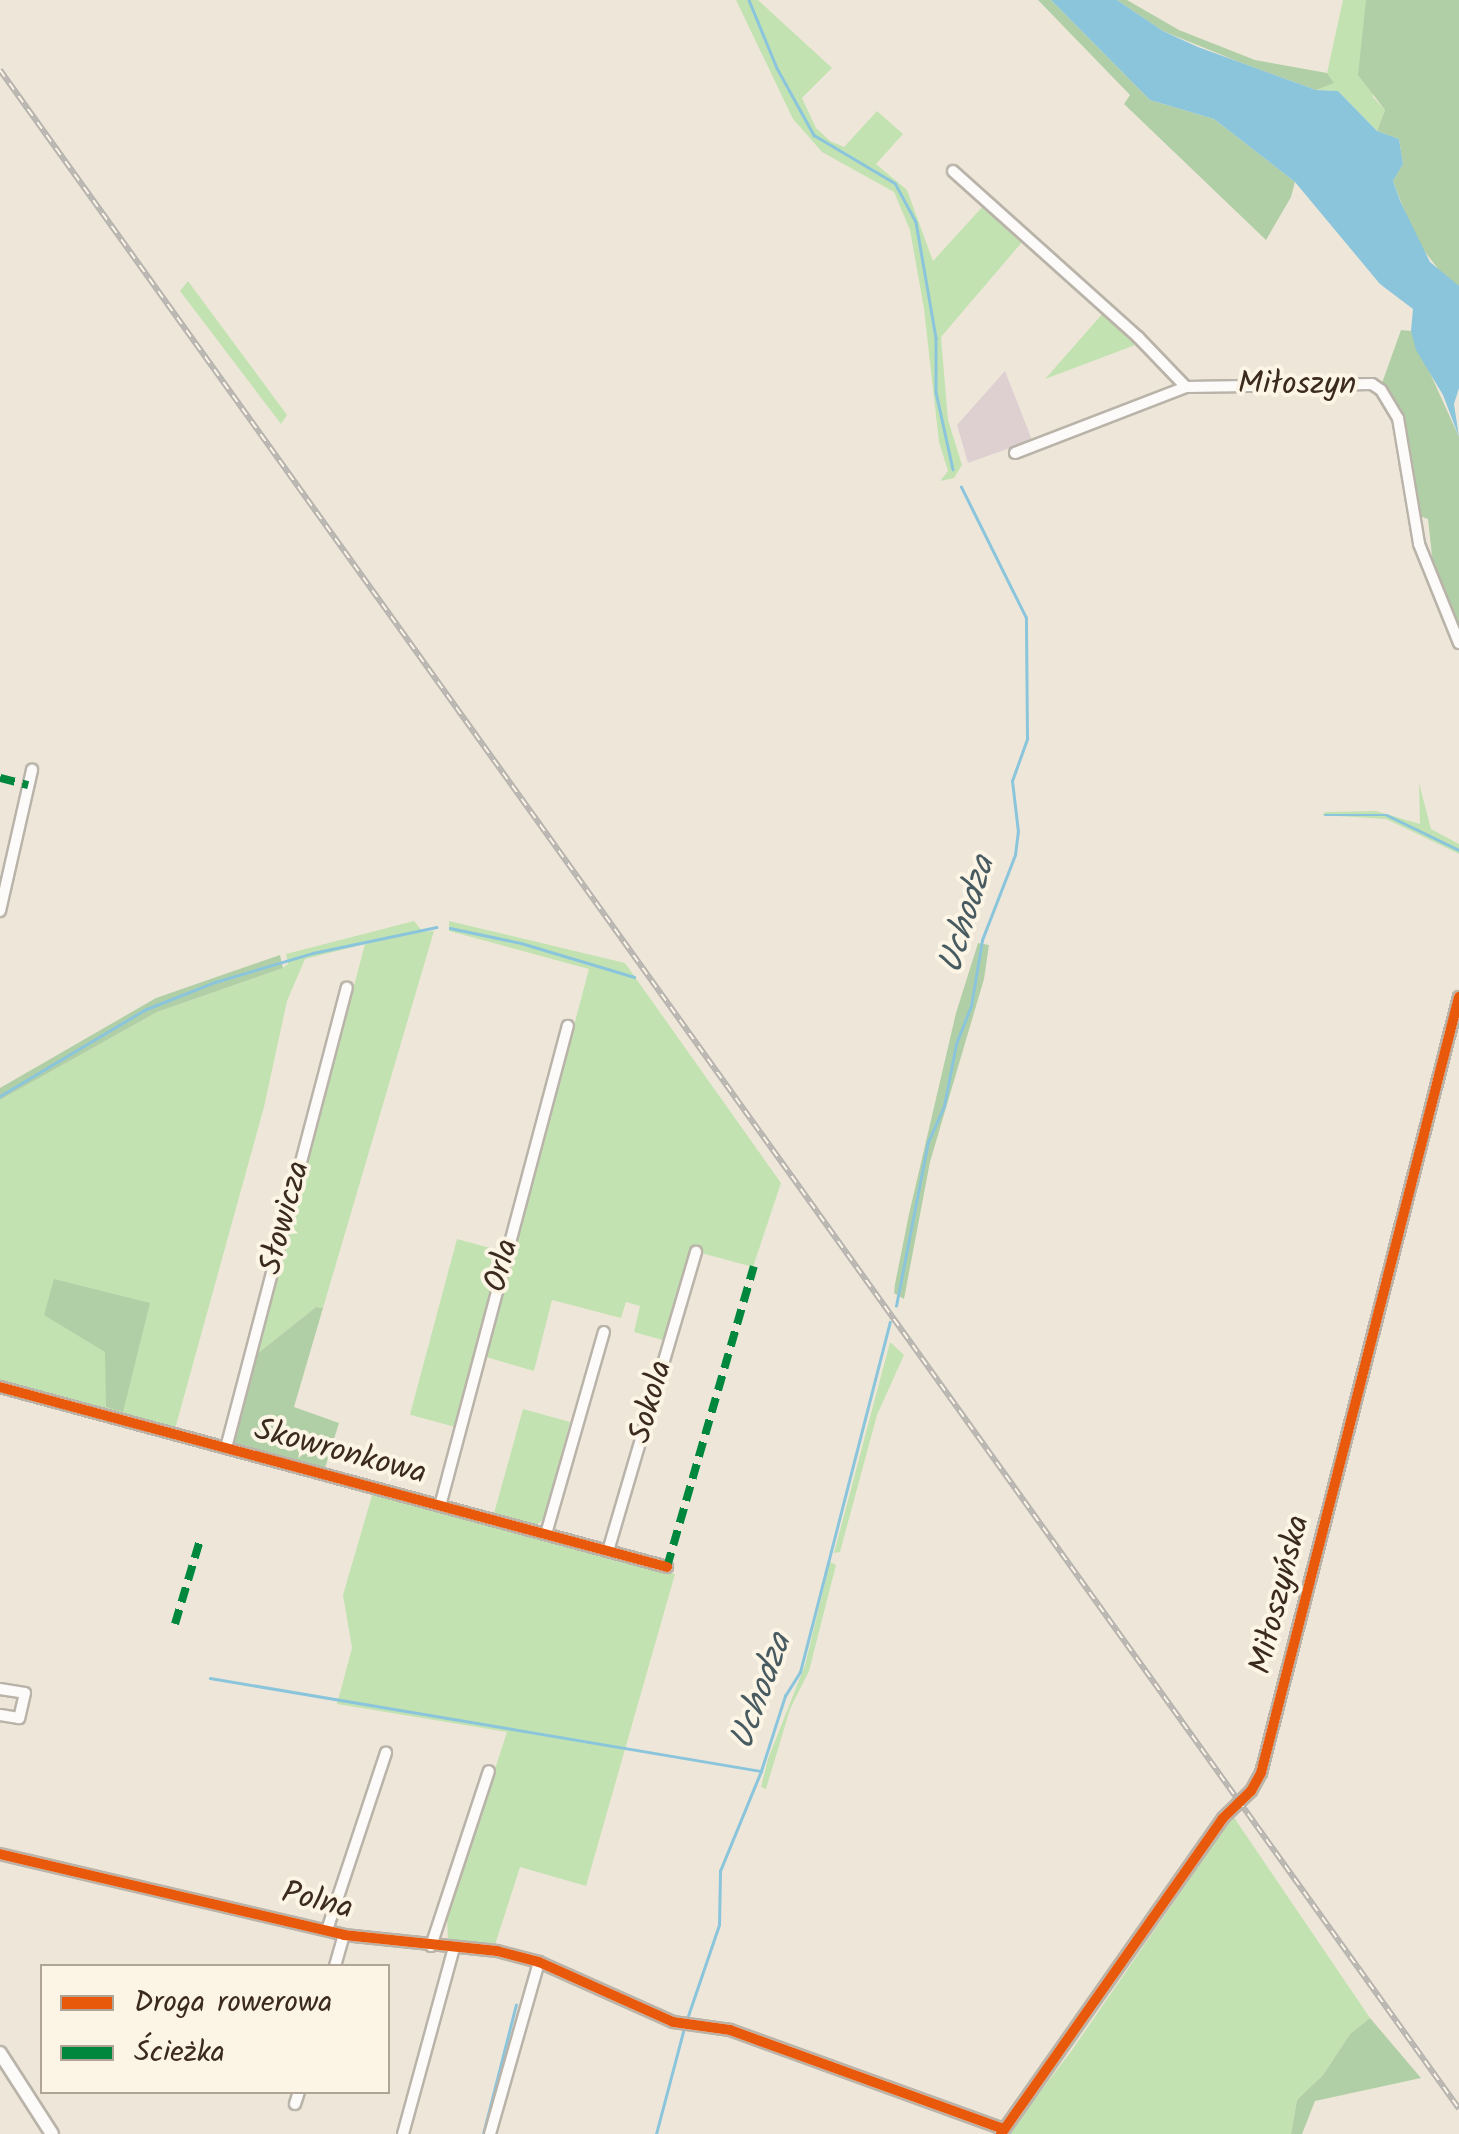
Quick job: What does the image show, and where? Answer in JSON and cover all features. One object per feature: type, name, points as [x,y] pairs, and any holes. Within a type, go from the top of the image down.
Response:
[{"type":"street","points":[[953,172],[1149,348],[1186,387]]},
{"type":"street","name":"Miłoszyn","points":[[1015,453],[1186,387],[1356,382],[1381,390],[1398,418],[1419,544],[1459,643]]},
{"type":"street","points":[[0,911],[32,770]]},
{"type":"street","name":"Słowicza","points":[[226,1448],[348,988]]},
{"type":"street","name":"Miłoszyńska","points":[[1003,2132],[1224,1818],[1251,1791],[1261,1773],[1459,998]]},
{"type":"street","name":"Orla","points":[[440,1506],[568,1026]]},
{"type":"street","name":"Sokola","points":[[608,1552],[696,1252]]},
{"type":"street","points":[[546,1534],[604,1332]]},
{"type":"street","name":"Skowronkowa","points":[[0,1387],[667,1567]]},
{"type":"street","points":[[0,1688],[25,1693],[19,1718],[0,1715]]},
{"type":"street","points":[[327,1930],[386,1753]]},
{"type":"street","points":[[430,1946],[489,1771]]},
{"type":"street","name":"Polna","points":[[0,1854],[344,1935],[454,1947],[539,1962],[674,2022],[730,2030],[1003,2132]]},
{"type":"street","points":[[335,1964],[344,1935]]},
{"type":"street","points":[[403,2134],[454,1947]]},
{"type":"street","points":[[490,2134],[539,1962]]},
{"type":"street","points":[[0,2053],[52,2134]]},
{"type":"street","points":[[295,2104],[298,2094]]},
{"type":"shaded area","points":[[1005,371],[1032,440],[968,463],[957,425]]},
{"type":"green space","points":[[736,0],[758,0],[832,68],[802,98],[816,128],[830,141],[844,147],[877,111],[903,134],[876,164],[907,190],[933,261],[984,205],[1023,241],[941,337],[948,420],[962,465],[954,478],[940,481],[948,471],[939,442],[924,309],[910,230],[894,192],[822,152],[793,119]]},
{"type":"green space","points":[[1038,0],[1051,0],[1150,100],[1214,119],[1295,182],[1291,197],[1266,240],[1124,104],[1130,95]]},
{"type":"green space","points":[[1117,0],[1127,0],[1179,30],[1255,60],[1327,73],[1334,83],[1316,90],[1239,62],[1163,31]]},
{"type":"green space","points":[[1343,0],[1366,0],[1373,97],[1385,110],[1377,131],[1338,91],[1316,90],[1333,83],[1327,73]]},
{"type":"green space","points":[[1366,0],[1459,0],[1459,286],[1446,279],[1415,239],[1393,181],[1403,164],[1399,139],[1377,131],[1385,110],[1358,75]]},
{"type":"green space","points":[[188,281],[287,415],[281,424],[180,291]]},
{"type":"green space","points":[[1104,312],[1138,344],[1045,379]]},
{"type":"green space","points":[[1401,330],[1411,331],[1459,437],[1459,630],[1433,565],[1428,519],[1419,516],[1402,414],[1382,383]]},
{"type":"green space","points":[[1419,783],[1431,829],[1459,844],[1459,854],[1386,819],[1322,815],[1376,811],[1420,824]]},
{"type":"green space","points":[[414,921],[423,932],[434,931],[323,1308],[316,1307],[257,1354],[365,944],[305,959],[287,1001],[264,1107],[175,1429],[0,1381],[0,1100],[157,1012],[283,968],[288,964],[286,954]]},
{"type":"green space","points":[[449,921],[625,963],[781,1183],[753,1267],[694,1251],[666,1341],[634,1332],[640,1306],[626,1302],[621,1318],[552,1300],[534,1371],[486,1357],[589,969],[449,931]]},
{"type":"green space","points":[[978,943],[989,945],[984,979],[930,1162],[904,1299],[894,1293],[909,1214],[956,1013]]},
{"type":"green space","points":[[280,955],[283,968],[157,1012],[0,1100],[0,1088],[156,998]]},
{"type":"green space","points":[[457,1239],[502,1251],[455,1427],[410,1415]]},
{"type":"green space","points":[[54,1279],[150,1303],[123,1412],[106,1407],[105,1352],[44,1315]]},
{"type":"green space","points":[[316,1307],[323,1308],[294,1407],[339,1423],[324,1471],[233,1443],[257,1354]]},
{"type":"green space","points":[[890,1342],[904,1355],[877,1415],[840,1552],[834,1553]]},
{"type":"green space","points":[[523,1409],[570,1422],[544,1519],[533,1528],[493,1517]]},
{"type":"green space","points":[[373,1492],[675,1574],[586,1886],[520,1867],[494,1948],[448,1941],[447,1917],[507,1732],[337,1704],[352,1648],[343,1595]]},
{"type":"green space","points":[[830,1562],[836,1565],[809,1671],[790,1709],[766,1789],[761,1787],[768,1759],[805,1665]]},
{"type":"green space","points":[[1233,1816],[1370,2018],[1350,2034],[1323,2075],[1297,2100],[1291,2134],[1008,2134],[1072,2050]]},
{"type":"green space","points":[[1370,2018],[1421,2078],[1315,2101],[1302,2134],[1291,2134],[1297,2100],[1323,2075],[1350,2034]]},
{"type":"water","points":[[1051,0],[1117,0],[1163,31],[1198,47],[1316,90],[1338,91],[1377,131],[1399,139],[1403,164],[1393,181],[1401,203],[1430,262],[1459,286],[1459,388],[1454,404],[1459,437],[1443,395],[1416,350],[1411,331],[1413,309],[1380,284],[1295,182],[1214,119],[1150,100]]},
{"type":"waterway","name":"Uchodza","points":[[749,0],[777,68],[814,135],[895,183],[916,222],[936,338],[936,392],[953,469]]},
{"type":"waterway","name":"Uchodza","points":[[896,1306],[928,1142],[944,1106],[956,1044],[971,1006],[982,940],[1015,855],[1018,832],[1012,781],[1027,739],[1026,618],[961,487]]},
{"type":"waterway","points":[[1325,815],[1387,815],[1459,850]]},
{"type":"waterway","points":[[0,1096],[144,1010],[215,982],[313,953],[436,927]]},
{"type":"waterway","points":[[450,928],[521,943],[634,977]]},
{"type":"waterway","name":"Uchodza","points":[[688,2016],[719,1925],[720,1871],[761,1771],[785,1696],[800,1672],[890,1322]]},
{"type":"waterway","points":[[210,1678],[761,1771]]},
{"type":"waterway","points":[[483,2134],[516,2005]]},
{"type":"waterway","name":"Uchodza","points":[[656,2134],[683,2032]]},
{"type":"railway","points":[[0,70],[1459,2109]]},
{"type":"marked path","points":[[0,778],[28,785]]},
{"type":"marked path","points":[[667,1567],[754,1266]]},
{"type":"marked path","points":[[175,1624],[200,1540]]},
{"type":"cycle path","points":[[1001,2134],[1223,1818],[1251,1791],[1261,1773],[1459,997]]},
{"type":"cycle path","points":[[0,1387],[667,1567]]},
{"type":"cycle path","points":[[0,1854],[344,1935],[497,1951],[539,1962],[673,2022],[730,2030],[1004,2129]]}]
